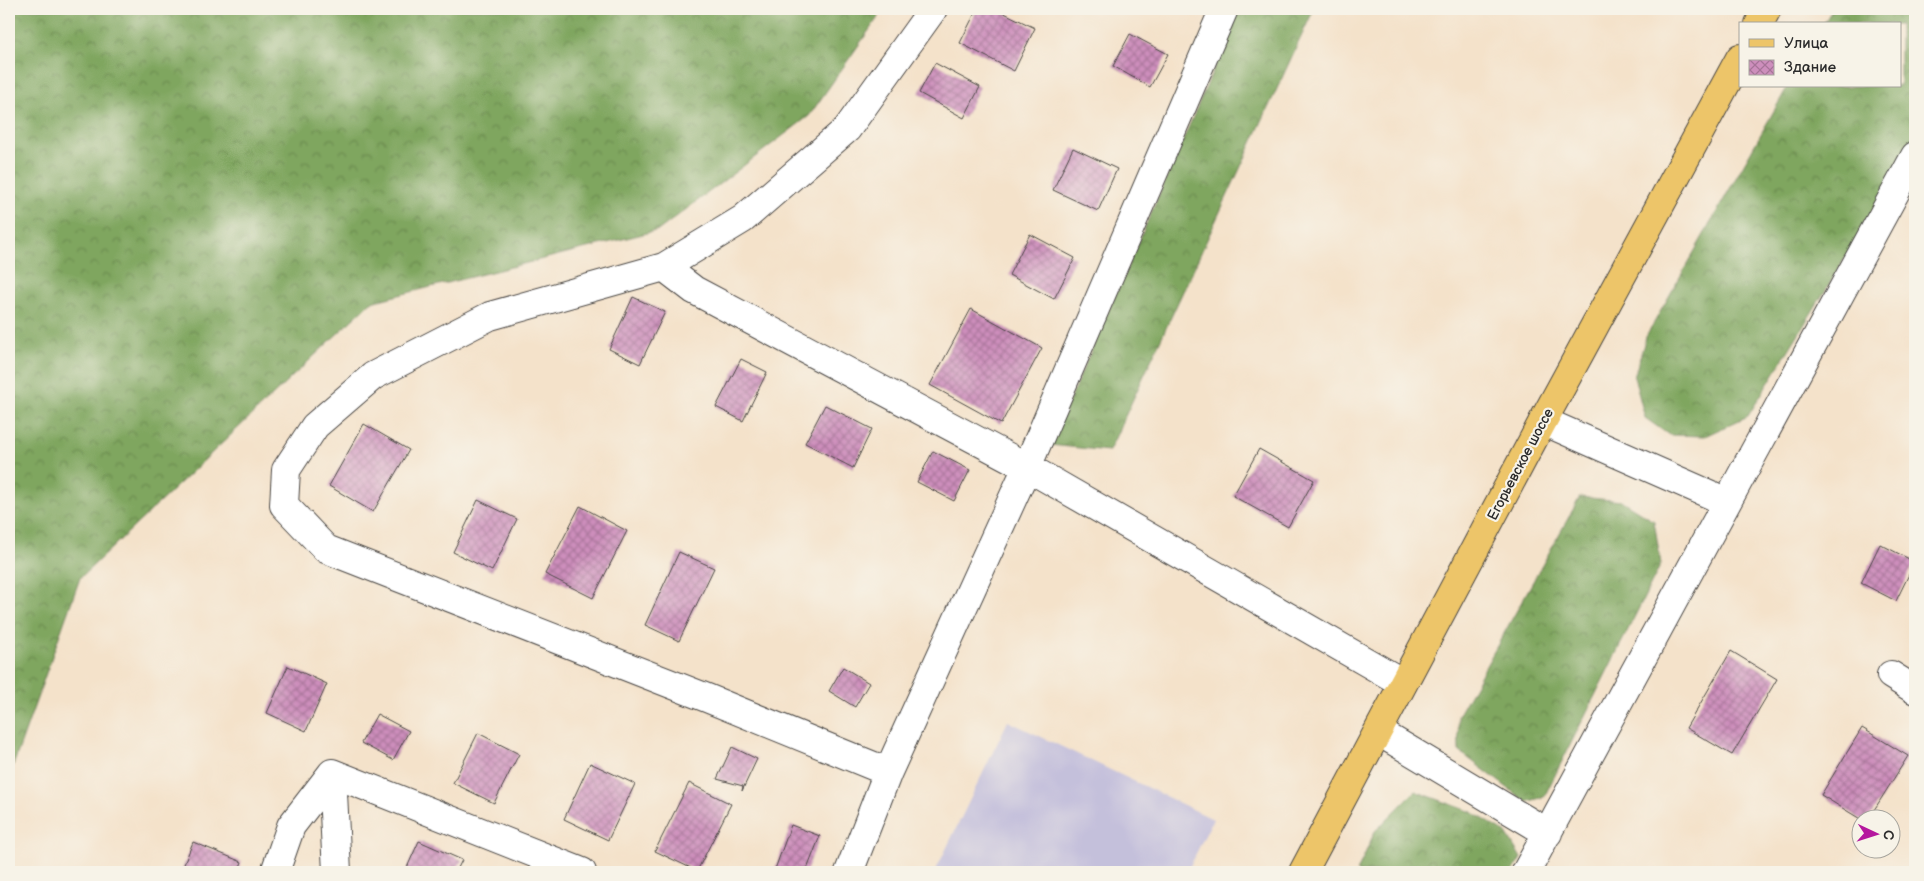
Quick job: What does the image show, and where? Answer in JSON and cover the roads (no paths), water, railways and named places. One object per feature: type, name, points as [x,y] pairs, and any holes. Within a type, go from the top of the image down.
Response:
[{"type":"main road","points":[[1760,22],[1767,9]]},
{"type":"main road","name":"Егорьевское шоссе","points":[[1303,872],[1543,421],[1739,60]]},
{"type":"street","points":[[888,772],[707,698],[326,549],[284,505],[286,470],[315,426],[373,376],[490,316],[664,267],[743,219],[847,129],[933,9]]},
{"type":"street","points":[[849,872],[888,772],[1027,468],[1224,9]]},
{"type":"street","points":[[1526,872],[1915,156]]},
{"type":"street","points":[[664,267],[694,290],[1027,468],[1404,683]]},
{"type":"street","points":[[1543,421],[1727,502]]},
{"type":"street","points":[[1890,675],[1915,690]]},
{"type":"street","points":[[1379,732],[1548,833]]},
{"type":"street","points":[[275,872],[291,826],[332,772]]},
{"type":"street","points":[[332,772],[337,872]]},
{"type":"street","points":[[332,772],[582,872]]}]
